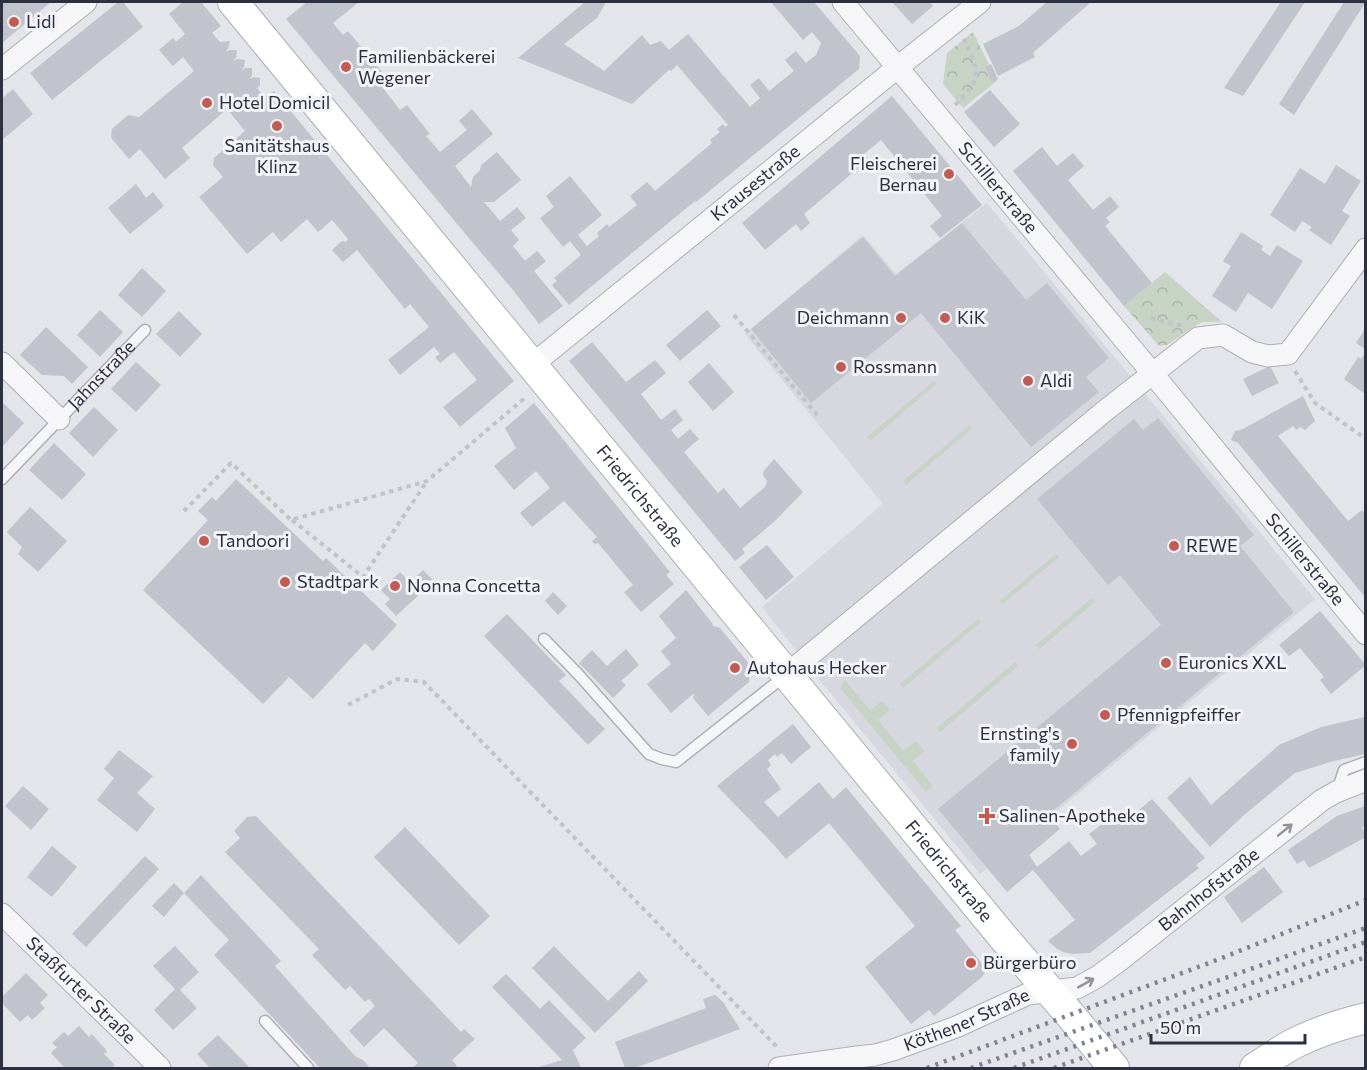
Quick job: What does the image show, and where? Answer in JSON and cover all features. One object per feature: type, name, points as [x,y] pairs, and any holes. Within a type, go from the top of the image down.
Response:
[{"type":"street","points":[[2,69],[86,2]]},
{"type":"street","name":"Friedrichstraße","points":[[233,2],[1113,1068]]},
{"type":"street","name":"Schillerstraße","points":[[843,2],[1153,374],[1365,634]]},
{"type":"street","name":"Krausestraße","points":[[538,373],[898,67],[980,2]]},
{"type":"street","points":[[787,674],[1106,410],[1198,338],[1222,335],[1252,352],[1268,356],[1288,354],[1365,249]]},
{"type":"street","name":"Jahnstraße","points":[[2,363],[59,419]]},
{"type":"street","name":"Bahnhofstraße","points":[[1048,991],[1077,988],[1097,977],[1322,800],[1365,780]]},
{"type":"street","name":"Staßfurter Straße","points":[[2,914],[160,1068]]},
{"type":"street","name":"Köthener Straße","points":[[781,1068],[875,1055],[956,1027],[1028,994],[1048,991]]},
{"type":"street","points":[[1255,1068],[1293,1044],[1365,1018]]},
{"type":"lane","name":"Jahnstraße","points":[[2,479],[145,330]]},
{"type":"lane","points":[[544,639],[649,754],[676,762],[787,674]]},
{"type":"lane","points":[[1336,792],[1344,770],[1365,762]]},
{"type":"lane","points":[[265,1021],[308,1068]]},
{"type":"path","points":[[958,103],[976,80],[976,66],[964,39]]},
{"type":"path","points":[[734,315],[818,416]]},
{"type":"path","points":[[1151,318],[1176,325],[1185,324]]},
{"type":"path","points":[[1288,354],[1296,373],[1315,403],[1365,439]]},
{"type":"path","points":[[184,512],[231,463],[291,520],[363,577],[427,481],[538,373]]},
{"type":"path","points":[[291,520],[427,481]]},
{"type":"path","points":[[348,705],[397,679],[424,682],[776,1046],[781,1068]]},
{"type":"shaded area","points":[[987,203],[1315,599],[980,874],[762,607],[883,504],[745,334],[863,235],[896,274]]},
{"type":"green space","points":[[973,32],[997,81],[963,108],[943,84],[947,53]]},
{"type":"green space","points":[[1165,272],[1222,322],[1200,323],[1167,345],[1159,346],[1124,306]]},
{"type":"green space","points":[[934,381],[936,384],[870,441],[867,437]]},
{"type":"green space","points":[[970,425],[972,428],[906,485],[903,481]]},
{"type":"green space","points":[[1056,554],[1059,557],[1003,604],[1000,601]]},
{"type":"green space","points":[[1092,598],[1095,602],[1039,649],[1036,645]]},
{"type":"green space","points":[[978,619],[981,622],[903,688],[900,684]]},
{"type":"green space","points":[[1015,662],[1018,666],[940,732],[937,728]]},
{"type":"green space","points":[[845,680],[870,710],[882,701],[890,710],[878,720],[903,751],[916,741],[924,751],[913,761],[933,786],[926,792],[841,689]]},
{"type":"building","name":"Lidl","points":[[2,2],[51,2],[2,43]]},
{"type":"building","points":[[118,2],[123,2],[143,27],[52,100],[30,73]]},
{"type":"building","points":[[183,2],[201,2],[221,26],[212,33],[220,42],[230,41],[226,51],[237,50],[234,60],[245,60],[243,70],[252,68],[250,78],[260,78],[260,85],[257,88],[265,97],[274,91],[514,381],[460,427],[443,407],[477,380],[454,352],[440,363],[435,357],[440,354],[434,347],[400,375],[388,360],[429,327],[410,304],[405,309],[357,250],[343,262],[332,250],[348,239],[332,220],[318,232],[307,219],[281,242],[273,232],[247,254],[199,197],[223,177],[213,165],[214,158],[245,131],[227,109],[182,148],[190,158],[165,179],[140,149],[129,159],[112,139],[112,129],[128,115],[139,117],[194,71],[183,57],[173,66],[159,50],[173,38],[176,42],[185,34],[169,14]]},
{"type":"building","points":[[307,2],[359,2],[333,23],[343,35],[348,31],[386,77],[379,83],[400,110],[407,105],[430,134],[426,136],[440,152],[467,130],[459,121],[472,109],[493,134],[455,166],[471,187],[473,177],[480,170],[481,165],[497,152],[521,180],[494,202],[484,202],[500,221],[517,207],[526,218],[511,230],[519,240],[513,246],[525,261],[537,251],[546,261],[534,271],[563,306],[539,324],[286,19]]},
{"type":"building","points":[[585,2],[606,2],[597,18],[564,44],[604,71],[642,35],[650,45],[661,41],[669,50],[688,34],[750,107],[760,98],[750,85],[759,78],[769,91],[794,71],[785,60],[796,51],[806,63],[816,55],[821,43],[812,32],[803,40],[771,2],[814,2],[860,56],[859,69],[569,305],[552,285],[557,281],[554,278],[581,255],[570,241],[563,247],[540,218],[554,207],[546,196],[570,176],[602,215],[578,235],[587,246],[599,236],[597,233],[607,224],[609,227],[637,205],[630,196],[647,182],[655,191],[712,143],[710,140],[720,132],[717,129],[723,124],[725,127],[728,125],[677,65],[632,104],[518,58]]},
{"type":"building","points":[[892,2],[930,2],[933,6],[912,24]]},
{"type":"building","points":[[1047,2],[1091,2],[1033,53],[1035,57],[998,76],[983,44],[1019,26]]},
{"type":"building","points":[[1281,2],[1305,2],[1243,96],[1224,88]]},
{"type":"building","points":[[1344,2],[1365,3],[1294,115],[1279,104]]},
{"type":"building","points":[[991,64],[998,79],[992,82],[985,67]]},
{"type":"building","points":[[13,89],[33,114],[2,140],[2,98]]},
{"type":"building","points":[[990,90],[1020,124],[994,147],[964,112]]},
{"type":"building","points":[[892,96],[982,205],[940,238],[930,226],[942,216],[881,140],[864,154],[869,159],[804,214],[810,223],[801,231],[796,224],[765,250],[742,223]]},
{"type":"building","points":[[1042,147],[1057,166],[1073,153],[1084,166],[1068,180],[1093,210],[1110,196],[1119,207],[1106,218],[1110,222],[1105,226],[1152,283],[1124,306],[1013,171]]},
{"type":"building","points":[[1336,165],[1361,181],[1342,211],[1350,216],[1331,245],[1309,230],[1312,227],[1302,221],[1295,232],[1270,215],[1300,168],[1325,184]]},
{"type":"building","points":[[136,184],[146,198],[153,192],[164,206],[130,234],[108,208]]},
{"type":"building","points":[[962,223],[1026,300],[1047,283],[1109,358],[1086,377],[1099,392],[1031,447],[921,313],[811,403],[751,329],[863,237],[895,276]]},
{"type":"building","points":[[1241,232],[1263,246],[1261,250],[1270,256],[1277,245],[1303,261],[1272,309],[1248,293],[1236,312],[1212,296],[1231,266],[1223,261]]},
{"type":"building","points":[[142,268],[166,291],[142,317],[118,295]]},
{"type":"building","points":[[100,310],[123,332],[100,357],[77,335]]},
{"type":"building","points":[[707,310],[721,326],[680,361],[666,345]]},
{"type":"building","points":[[179,311],[202,334],[180,357],[156,334]]},
{"type":"building","points":[[46,327],[88,367],[72,384],[64,376],[42,375],[20,355]]},
{"type":"building","points":[[1365,329],[1365,349],[1356,343]]},
{"type":"building","points":[[592,342],[626,382],[655,360],[666,373],[641,394],[661,420],[675,409],[683,420],[671,430],[678,439],[690,429],[699,439],[684,452],[718,493],[724,488],[740,508],[765,487],[767,481],[763,472],[774,459],[803,492],[775,521],[742,549],[745,553],[735,561],[569,361]]},
{"type":"building","points":[[1365,353],[1365,394],[1344,379],[1358,357],[1361,359]]},
{"type":"building","points":[[136,362],[161,385],[136,412],[111,389]]},
{"type":"building","points":[[709,363],[734,392],[713,411],[688,382]]},
{"type":"building","points":[[1270,366],[1279,383],[1252,396],[1243,379]]},
{"type":"building","points":[[1303,396],[1315,421],[1305,430],[1300,427],[1296,430],[1293,426],[1278,436],[1348,521],[1362,510],[1365,514],[1365,597],[1238,443],[1231,440],[1235,431],[1241,430]]},
{"type":"building","points":[[2,402],[24,423],[2,447]]},
{"type":"building","points":[[534,403],[670,572],[666,575],[674,584],[641,612],[624,592],[633,585],[598,543],[595,544],[592,541],[597,537],[564,501],[532,527],[520,513],[550,488],[536,471],[514,490],[494,466],[516,448],[505,428]]},
{"type":"building","points":[[94,407],[118,430],[93,457],[69,433]]},
{"type":"building","points":[[1158,418],[1254,535],[1240,546],[1294,612],[1049,814],[1060,829],[1029,855],[1037,867],[1069,841],[1081,856],[1097,844],[1089,834],[1121,810],[1128,819],[1152,799],[1205,858],[1196,865],[1199,868],[1090,953],[1073,954],[1063,952],[1048,941],[1075,920],[1033,870],[1007,892],[938,809],[1161,625],[1120,575],[1108,585],[1037,499],[1134,419],[1143,430]]},
{"type":"building","points":[[54,443],[86,474],[62,500],[29,470]]},
{"type":"building","points":[[236,479],[323,561],[326,558],[397,625],[373,651],[365,643],[313,699],[289,677],[263,704],[143,590],[208,520],[198,511],[212,497],[216,501]]},
{"type":"building","points":[[30,507],[67,541],[38,572],[18,554],[22,547],[7,532]]},
{"type":"building","points":[[767,545],[794,577],[766,600],[739,567]]},
{"type":"building","points":[[423,570],[434,581],[396,616],[385,604],[390,599],[381,590],[400,572],[410,582]]},
{"type":"building","points":[[686,590],[713,626],[720,628],[750,665],[749,682],[708,716],[693,698],[694,694],[671,713],[647,684],[671,664],[661,651],[676,638],[659,616]]},
{"type":"building","points":[[553,592],[567,606],[558,615],[545,601]]},
{"type":"building","points":[[1320,611],[1366,665],[1331,694],[1320,680],[1324,677],[1300,648],[1289,656],[1279,645]]},
{"type":"building","points":[[507,614],[566,675],[559,681],[605,729],[588,745],[484,636]]},
{"type":"building","points":[[626,649],[639,665],[621,681],[626,685],[613,698],[579,663],[592,650],[607,666]]},
{"type":"building","points":[[1365,717],[1365,754],[1295,773],[1244,815],[1210,847],[1167,798],[1190,777],[1211,805],[1279,745],[1321,727]]},
{"type":"building","points":[[793,724],[811,747],[791,764],[782,753],[777,757],[775,754],[768,760],[771,765],[767,769],[781,789],[764,802],[778,817],[819,782],[833,799],[846,787],[961,926],[955,930],[984,966],[985,972],[982,977],[934,1016],[929,1010],[911,1024],[865,967],[915,926],[829,823],[786,859],[717,786]]},
{"type":"building","points":[[119,750],[153,776],[137,793],[155,809],[137,832],[97,800],[114,778],[104,769]]},
{"type":"building","points":[[23,786],[49,809],[31,830],[5,806]]},
{"type":"building","points":[[1365,806],[1365,826],[1362,827],[1366,837],[1309,868],[1304,860],[1297,864],[1288,850],[1337,816]]},
{"type":"building","points":[[256,816],[461,1032],[464,1029],[475,1039],[452,1060],[457,1066],[454,1068],[412,1068],[418,1063],[384,1028],[364,1047],[349,1031],[375,1006],[369,999],[365,1002],[350,986],[345,990],[312,955],[319,949],[225,852],[240,838],[234,831],[247,817]]},
{"type":"building","points":[[405,827],[490,916],[459,945],[374,857]]},
{"type":"building","points":[[52,846],[77,867],[52,897],[27,877]]},
{"type":"building","points":[[145,856],[159,869],[86,947],[72,934]]},
{"type":"building","points":[[1264,867],[1283,892],[1242,923],[1224,897]]},
{"type":"building","points":[[201,875],[281,961],[275,966],[355,1056],[363,1060],[370,1068],[320,1068],[214,955],[229,940],[184,893]]},
{"type":"building","points":[[174,883],[184,893],[164,917],[152,906]]},
{"type":"building","points":[[175,946],[199,972],[180,990],[197,1008],[173,1030],[154,1010],[175,989],[153,966]]},
{"type":"building","points":[[554,946],[608,1001],[639,971],[648,981],[595,1033],[532,968]]},
{"type":"building","points":[[26,973],[48,995],[40,1003],[45,1008],[32,1020],[28,1015],[20,1022],[2,1003],[2,997]]},
{"type":"building","points":[[506,974],[540,1009],[549,1000],[586,1038],[573,1050],[581,1068],[536,1068],[562,1060],[492,987]]},
{"type":"building","points":[[715,995],[723,1002],[740,1029],[635,1068],[625,1068],[615,1042],[706,1008],[703,999]]},
{"type":"building","points":[[79,1026],[89,1037],[92,1034],[107,1051],[104,1054],[115,1065],[111,1068],[65,1068],[51,1053],[57,1047],[52,1043],[64,1032],[68,1036]]},
{"type":"building","points":[[218,1035],[250,1068],[210,1068],[197,1054]]},
{"type":"railway","points":[[927,1068],[1217,960],[1366,900]]},
{"type":"railway","points":[[971,1068],[1366,928]]},
{"type":"railway","points":[[1014,1068],[1366,942]]},
{"type":"railway","points":[[1054,1068],[1366,957]]},
{"type":"place","name":"Lidl","points":[[14,22]]},
{"type":"place","name":"Familienbäckerei Wegener","points":[[346,67]]},
{"type":"place","name":"Hotel Domicil","points":[[207,103]]},
{"type":"place","name":"Sanitätshaus Klinz","points":[[277,126]]},
{"type":"place","name":"Fleischerei Bernau","points":[[949,174]]},
{"type":"place","name":"Deichmann","points":[[901,318]]},
{"type":"place","name":"KiK","points":[[945,318]]},
{"type":"place","name":"Rossmann","points":[[841,367]]},
{"type":"place","name":"Aldi","points":[[1028,381]]},
{"type":"place","name":"Tandoori","points":[[204,541]]},
{"type":"place","name":"REWE","points":[[1174,546]]},
{"type":"place","name":"Stadtpark","points":[[285,582]]},
{"type":"place","name":"Nonna Concetta","points":[[395,586]]},
{"type":"place","name":"Euronics XXL","points":[[1166,663]]},
{"type":"place","name":"Autohaus Hecker","points":[[735,668]]},
{"type":"place","name":"Pfennigpfeiffer","points":[[1105,715]]},
{"type":"place","name":"Ernsting's family","points":[[1072,744]]},
{"type":"place","name":"Salinen-Apotheke","points":[[987,816]]},
{"type":"place","name":"Bürgerbüro","points":[[971,963]]}]
